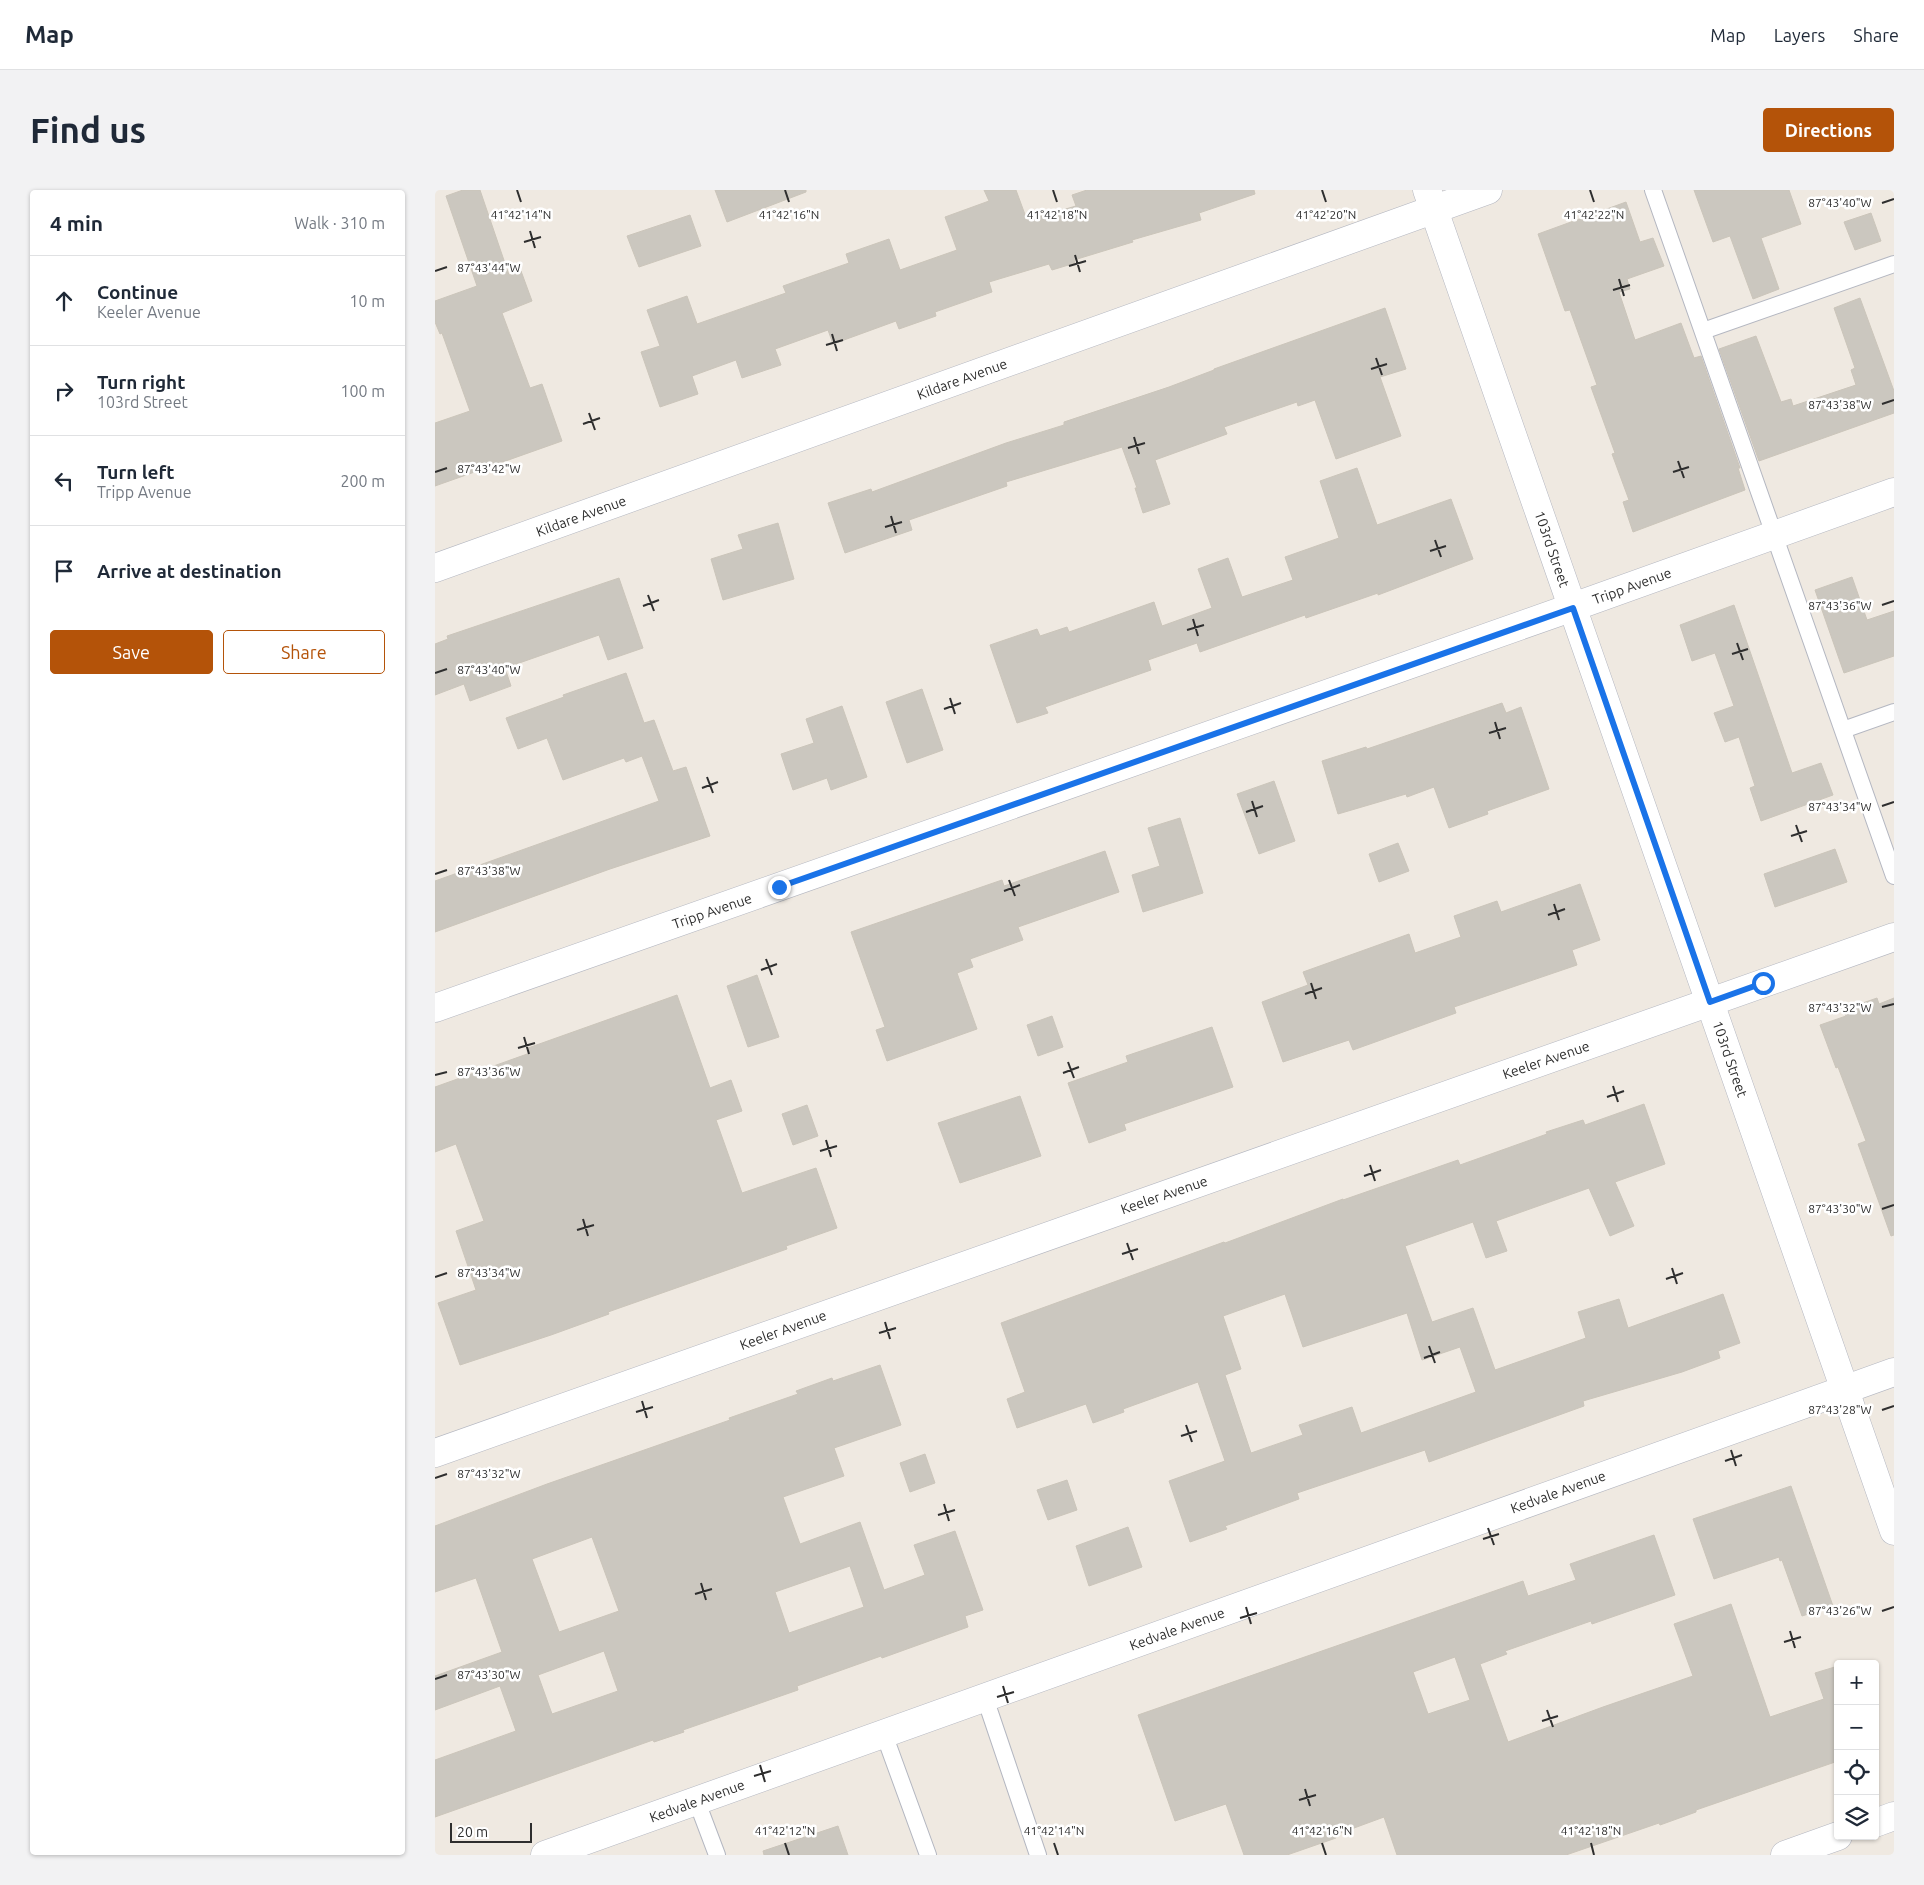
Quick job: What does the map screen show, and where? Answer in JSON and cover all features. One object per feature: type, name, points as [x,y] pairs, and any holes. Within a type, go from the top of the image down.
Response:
[{"type":"street","name":"Kildare Avenue","points":[[435,568],[1430,200],[1489,190]]},
{"type":"street","name":"103rd Street","points":[[1430,200],[1894,1531]]},
{"type":"street","name":"Tripp Avenue","points":[[435,1008],[1573,608],[1894,492]]},
{"type":"street","name":"Keeler Avenue","points":[[435,1453],[1894,937]]},
{"type":"street","name":"Kedvale Avenue","points":[[545,1855],[1894,1372]]},
{"type":"street","points":[[1879,1822],[1894,1816]]},
{"type":"street","points":[[1785,1855],[1834,1837]]},
{"type":"lane","points":[[1653,190],[1894,876]]},
{"type":"lane","points":[[1703,332],[1894,264]]},
{"type":"lane","points":[[1843,730],[1894,712]]},
{"type":"lane","points":[[985,1698],[1037,1855]]},
{"type":"lane","points":[[884,1734],[928,1855]]},
{"type":"lane","points":[[697,1802],[717,1855]]},
{"type":"building","points":[[463,190],[480,190],[509,275],[521,271],[532,301],[502,313],[530,388],[542,384],[562,441],[435,486],[435,423],[470,411],[442,333],[440,334],[435,322],[435,301],[477,286],[446,196]]},
{"type":"building","points":[[715,190],[806,190],[806,192],[727,222]]},
{"type":"building","points":[[984,190],[1016,190],[1027,220],[1076,206],[1072,195],[1087,190],[1254,190],[1255,194],[1199,213],[1201,220],[1132,240],[1133,242],[1074,260],[1075,263],[1052,270],[1049,264],[989,282],[992,292],[935,312],[936,316],[899,329],[896,321],[833,344],[828,330],[775,349],[781,365],[742,378],[736,360],[692,376],[698,394],[660,407],[641,352],[660,346],[647,310],[687,296],[697,324],[786,293],[783,286],[849,263],[846,254],[889,239],[900,270],[957,250],[945,217],[989,201]]},
{"type":"building","points":[[1694,190],[1789,190],[1801,224],[1761,238],[1779,289],[1753,299],[1730,236],[1713,242]]},
{"type":"building","points":[[1626,202],[1640,242],[1653,238],[1664,266],[1627,279],[1630,289],[1619,292],[1635,340],[1681,323],[1694,358],[1701,356],[1740,468],[1738,468],[1745,490],[1633,532],[1623,502],[1629,500],[1612,454],[1615,453],[1591,387],[1597,385],[1570,310],[1565,311],[1538,234]]},
{"type":"building","points":[[1871,213],[1881,241],[1855,250],[1844,222]]},
{"type":"building","points":[[690,215],[701,246],[639,267],[627,236]]},
{"type":"building","points":[[1860,298],[1894,391],[1894,413],[1759,461],[1719,349],[1756,336],[1781,402],[1791,399],[1793,406],[1856,385],[1851,370],[1855,368],[1834,308]]},
{"type":"building","points":[[1385,308],[1406,369],[1380,377],[1401,436],[1336,459],[1315,400],[1298,406],[1297,402],[1224,427],[1227,434],[1155,460],[1170,504],[1143,513],[1135,488],[1137,488],[1122,447],[1006,482],[1007,486],[909,520],[912,530],[845,553],[828,503],[871,489],[872,492],[1006,443],[1064,425],[1064,422],[1169,387]]},
{"type":"building","points":[[1357,468],[1377,525],[1451,499],[1473,559],[1378,595],[1378,593],[1306,618],[1305,615],[1200,652],[1197,643],[1148,660],[1151,670],[1045,707],[1048,713],[1017,723],[990,645],[1037,629],[1040,636],[1067,627],[1069,632],[1154,602],[1162,626],[1212,608],[1198,569],[1228,558],[1242,597],[1293,580],[1285,557],[1339,538],[1320,481]]},
{"type":"building","points":[[778,523],[794,579],[723,600],[711,559],[743,549],[738,535]]},
{"type":"building","points":[[1852,577],[1867,620],[1894,611],[1894,656],[1844,673],[1815,590]]},
{"type":"building","points":[[619,578],[643,648],[608,660],[599,635],[505,668],[511,686],[470,701],[464,684],[435,695],[435,644],[448,639],[447,636]]},
{"type":"building","points":[[1734,605],[1792,773],[1821,763],[1833,795],[1761,821],[1750,788],[1755,786],[1739,737],[1725,742],[1714,713],[1734,706],[1715,653],[1692,661],[1680,625]]},
{"type":"building","points":[[626,673],[644,723],[654,720],[673,771],[686,767],[710,836],[610,869],[435,932],[435,881],[659,801],[642,756],[626,762],[624,758],[563,780],[547,738],[518,749],[506,718],[564,697],[563,695]]},
{"type":"building","points":[[922,689],[943,750],[907,763],[886,702]]},
{"type":"building","points":[[1502,703],[1506,713],[1521,707],[1549,789],[1487,811],[1488,814],[1449,828],[1434,787],[1407,797],[1406,794],[1338,814],[1322,761],[1366,747],[1367,749]]},
{"type":"building","points":[[842,706],[867,777],[831,790],[827,778],[793,790],[781,754],[814,743],[806,719]]},
{"type":"building","points":[[1274,781],[1295,841],[1259,854],[1237,794]]},
{"type":"building","points":[[1180,818],[1203,893],[1143,912],[1132,875],[1160,866],[1148,828]]},
{"type":"building","points":[[1398,843],[1409,871],[1379,882],[1369,854]]},
{"type":"building","points":[[1835,849],[1847,882],[1775,907],[1764,874]]},
{"type":"building","points":[[1105,851],[1119,892],[1018,927],[1023,940],[970,959],[973,967],[957,973],[977,1029],[887,1061],[876,1030],[885,1027],[851,932],[1002,880],[1004,886]]},
{"type":"building","points":[[1580,884],[1600,940],[1572,950],[1577,965],[1454,1007],[1456,1013],[1353,1050],[1349,1040],[1283,1062],[1262,1002],[1308,985],[1303,972],[1409,934],[1415,953],[1461,937],[1454,916],[1497,901],[1501,912]]},
{"type":"building","points":[[757,975],[779,1037],[748,1047],[727,986]]},
{"type":"building","points":[[677,995],[710,1088],[731,1080],[742,1111],[716,1120],[742,1193],[816,1168],[837,1228],[786,1246],[787,1249],[608,1312],[609,1314],[460,1365],[438,1303],[476,1290],[456,1231],[484,1221],[456,1144],[435,1152],[435,1087],[530,1053],[528,1048]]},
{"type":"building","points":[[1877,998],[1879,1004],[1894,998],[1894,1235],[1891,1236],[1858,1144],[1866,1141],[1820,1025],[1846,1016],[1843,1010]]},
{"type":"building","points":[[1052,1016],[1063,1047],[1038,1056],[1027,1025]]},
{"type":"building","points":[[1212,1027],[1233,1087],[1124,1124],[1126,1130],[1089,1143],[1068,1083],[1128,1062],[1126,1056]]},
{"type":"building","points":[[1020,1096],[1041,1156],[960,1183],[938,1123]]},
{"type":"building","points":[[1644,1104],[1665,1164],[1615,1182],[1634,1226],[1610,1236],[1589,1188],[1496,1221],[1507,1251],[1486,1258],[1473,1222],[1405,1246],[1432,1322],[1473,1308],[1495,1370],[1586,1338],[1578,1312],[1619,1299],[1628,1328],[1723,1294],[1740,1343],[1718,1351],[1720,1358],[1682,1372],[1583,1401],[1584,1406],[1429,1462],[1425,1450],[1297,1493],[1299,1499],[1225,1526],[1227,1529],[1190,1542],[1169,1481],[1225,1461],[1198,1382],[1123,1409],[1124,1412],[1093,1423],[1086,1404],[1017,1428],[1007,1399],[1025,1392],[1001,1323],[1343,1199],[1458,1160],[1460,1165],[1583,1120],[1585,1125]],"holes":[[[1285,1294],[1303,1347],[1407,1313],[1422,1360],[1460,1347],[1476,1392],[1361,1433],[1352,1407],[1299,1425],[1303,1435],[1251,1453],[1225,1375],[1241,1369],[1223,1316]]]},
{"type":"building","points":[[807,1105],[818,1136],[793,1145],[782,1114]]},
{"type":"building","points":[[880,1365],[901,1425],[834,1448],[844,1476],[783,1497],[800,1544],[860,1522],[884,1590],[925,1575],[914,1545],[955,1531],[983,1610],[965,1616],[968,1627],[797,1686],[798,1690],[683,1730],[684,1732],[654,1742],[653,1740],[435,1817],[435,1760],[516,1731],[500,1686],[435,1710],[435,1676],[502,1652],[476,1578],[435,1592],[435,1526],[547,1484],[730,1420],[729,1418],[798,1394],[796,1391],[832,1378],[833,1381]],"holes":[[[592,1537],[619,1611],[559,1632],[532,1559]],[[850,1566],[864,1607],[789,1633],[775,1592]],[[604,1651],[618,1691],[552,1714],[538,1675]]]},
{"type":"building","points":[[925,1454],[935,1483],[910,1492],[900,1463]]},
{"type":"building","points":[[1067,1480],[1077,1510],[1048,1520],[1037,1490]]},
{"type":"building","points":[[1791,1486],[1833,1606],[1802,1616],[1782,1560],[1780,1561],[1779,1557],[1714,1579],[1693,1519]]},
{"type":"building","points":[[1128,1527],[1142,1567],[1089,1586],[1076,1546]]},
{"type":"building","points":[[1654,1535],[1675,1595],[1592,1624],[1591,1621],[1505,1651],[1507,1654],[1480,1664],[1508,1742],[1693,1676],[1674,1624],[1731,1604],[1770,1717],[1824,1699],[1815,1673],[1834,1667],[1834,1762],[1696,1810],[1696,1812],[1660,1825],[1659,1823],[1566,1855],[1397,1855],[1384,1817],[1335,1835],[1336,1838],[1287,1855],[1244,1855],[1226,1804],[1175,1821],[1138,1715],[1523,1581],[1528,1596],[1576,1580],[1570,1564]],"holes":[[[1455,1657],[1470,1700],[1428,1714],[1413,1672]]]},
{"type":"building","points":[[838,1826],[848,1855],[764,1855],[763,1851]]},
{"type":"route","points":[[779,887],[1573,608],[1710,1002],[1763,983]]}]
